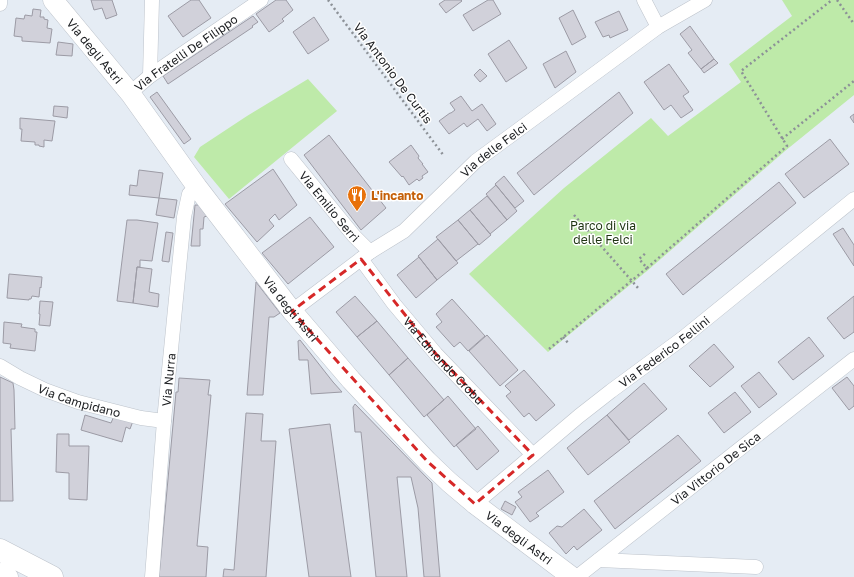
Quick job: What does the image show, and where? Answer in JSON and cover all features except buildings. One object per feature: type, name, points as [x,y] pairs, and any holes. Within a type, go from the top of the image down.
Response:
[{"type":"highway","points":[[0,540],[25,553],[31,566]]},
{"type":"highway","points":[[0,550],[52,577]]},
{"type":"highway","points":[[0,574],[7,577]]},
{"type":"street","name":"Via degli Astri","points":[[53,0],[130,93],[197,187],[292,311],[351,380],[427,461],[449,482],[474,504],[572,577]]},
{"type":"street","points":[[150,76],[152,0]]},
{"type":"street","name":"Via Fratelli De Filippo","points":[[130,93],[150,76],[261,0]]},
{"type":"street","points":[[644,0],[658,27]]},
{"type":"street","name":"Via delle Felci","points":[[292,311],[366,256],[404,231],[476,161],[658,27],[705,0]]},
{"type":"street","name":"Via Emilio Serri","points":[[291,159],[354,236],[366,256]]},
{"type":"street","name":"Via Nurra","points":[[152,577],[164,421],[184,216],[190,194],[197,187]]},
{"type":"street","name":"Via Federico Fellini","points":[[474,504],[579,416],[683,338],[854,199]]},
{"type":"street","name":"Via Edmondo Crobu","points":[[366,256],[394,304],[436,354],[533,455]]},
{"type":"street","name":"Via Vittorio De Sica","points":[[577,577],[854,359]]},
{"type":"street","name":"Via Campidano","points":[[0,366],[20,378],[46,390],[72,399],[141,418],[164,421]]},
{"type":"street","points":[[599,560],[736,572],[756,567]]},
{"type":"path","name":"Via Antonio De Curtis","points":[[328,0],[444,156]]},
{"type":"path","points":[[549,349],[632,281],[787,146],[741,71],[832,0]]},
{"type":"path","points":[[837,0],[854,24]]},
{"type":"path","points":[[782,139],[854,81]]},
{"type":"path","points":[[574,215],[638,288]]},
{"type":"path","points":[[647,252],[639,259],[647,268]]},
{"type":"path","points":[[564,337],[569,344]]},
{"type":"highlighted area","points":[[361,259],[436,354],[533,455],[475,504],[427,461],[292,311]]},
{"type":"green space","name":"Parco di via delle Felci","points":[[782,0],[854,0],[854,95],[785,151],[647,271],[548,352],[469,274],[564,188],[651,118],[668,136],[741,82],[729,64],[792,16]]},
{"type":"green space","points":[[308,79],[337,111],[229,199],[194,157],[200,147]]},
{"type":"place","name":"L'incanto","points":[[357,212]]}]
